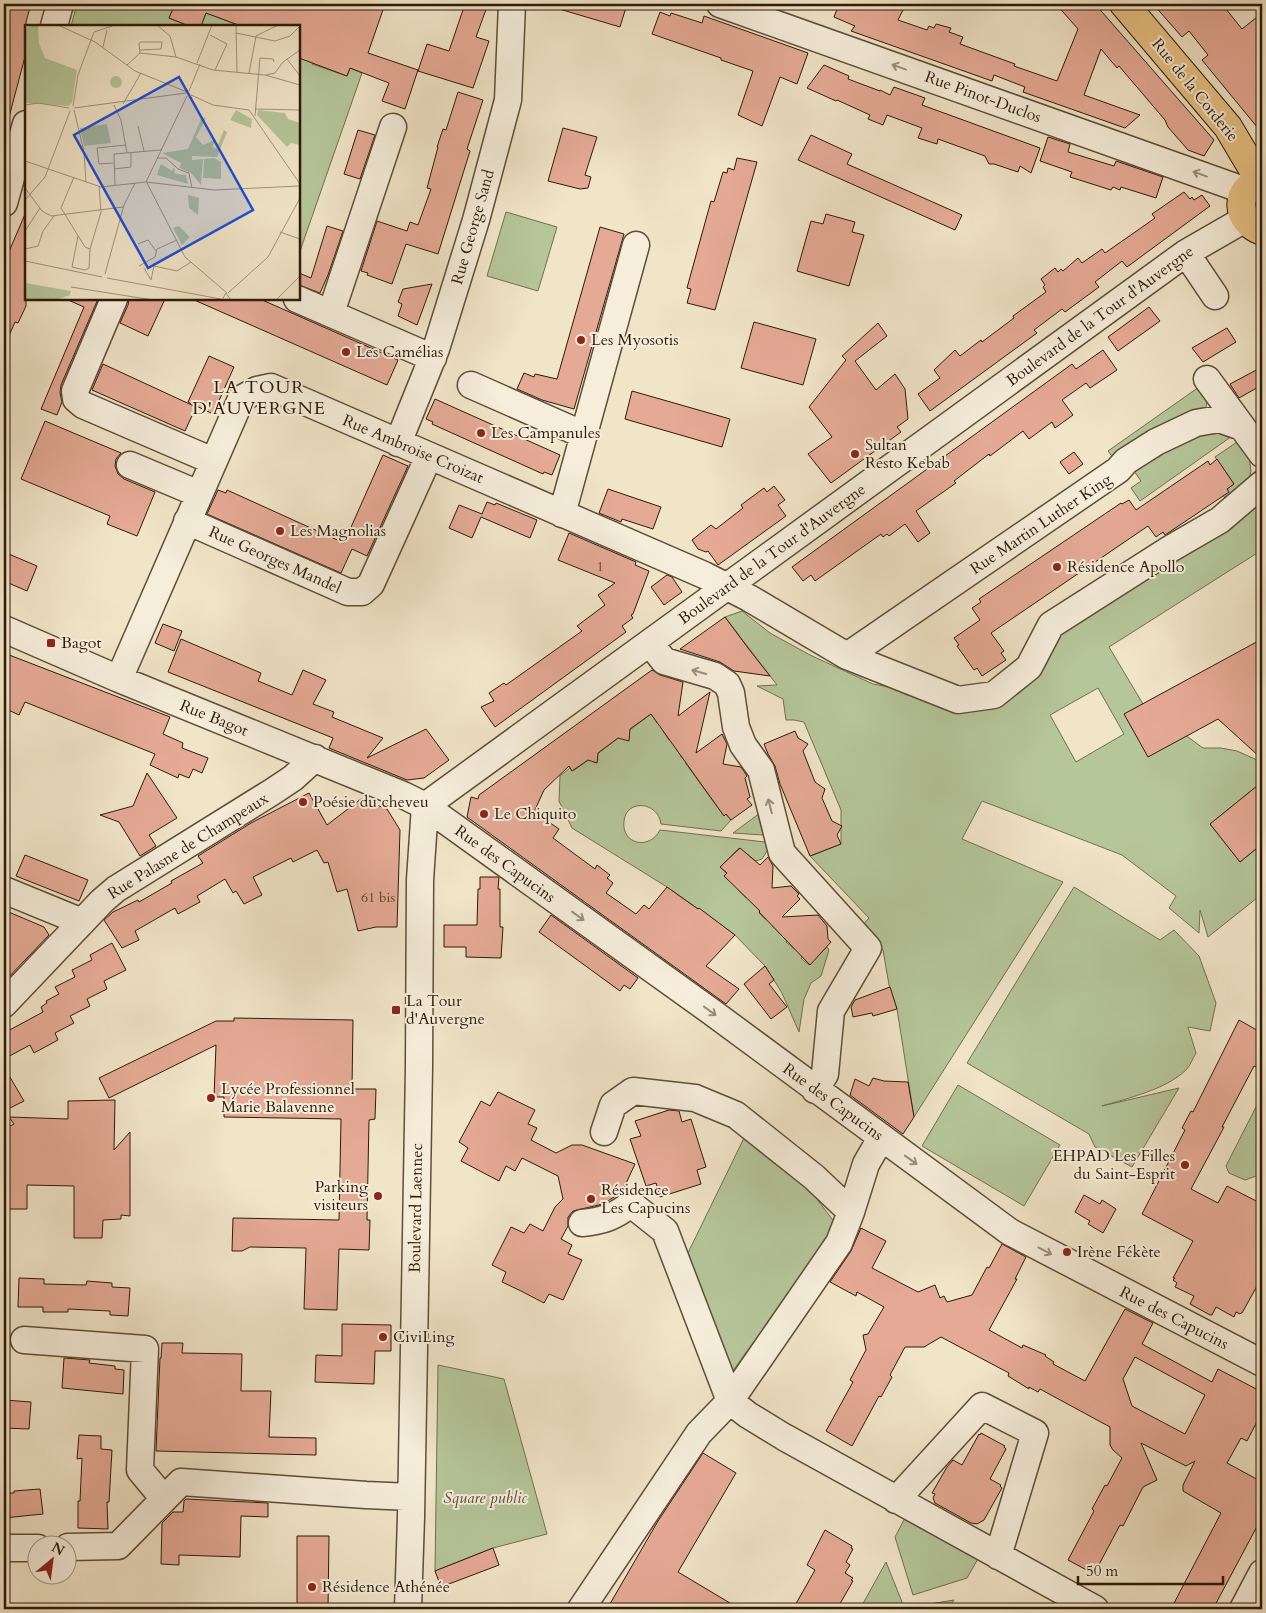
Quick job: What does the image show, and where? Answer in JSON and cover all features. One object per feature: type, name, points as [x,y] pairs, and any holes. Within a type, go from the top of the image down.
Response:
[{"type":"main road","name":"Rue de la Corderie","points":[[1124,4],[1228,127],[1256,184]]},
{"type":"main road","points":[[1254,225],[1243,214],[1242,202],[1256,184]]},
{"type":"street","points":[[54,25],[60,4]]},
{"type":"street","name":"Rue George Sand","points":[[398,443],[433,358],[476,220],[508,100],[512,4]]},
{"type":"street","name":"Rue Pinot-Duclos","points":[[720,4],[1256,184]]},
{"type":"street","points":[[330,314],[393,127]]},
{"type":"street","points":[[4,203],[25,128]]},
{"type":"street","name":"Boulevard de la Tour d'Auvergne","points":[[425,806],[1186,253],[1254,225]]},
{"type":"street","points":[[562,514],[636,245]]},
{"type":"street","points":[[1186,253],[1215,296]]},
{"type":"street","points":[[114,300],[76,391],[76,399],[83,405],[213,461]]},
{"type":"street","points":[[299,300],[433,358]]},
{"type":"street","points":[[1207,379],[1262,454]]},
{"type":"street","points":[[471,385],[584,435]]},
{"type":"street","name":"Rue Ambroise Croizat","points":[[119,679],[241,399],[257,390],[271,387],[727,587]]},
{"type":"street","name":"Rue Martin Luther King","points":[[847,656],[1156,442],[1196,423],[1219,419],[1242,427]]},
{"type":"street","name":"Rue Georges Mandel","points":[[187,521],[348,592],[362,592],[371,584],[429,456]]},
{"type":"street","points":[[130,465],[199,494]]},
{"type":"street","points":[[727,587],[847,656],[958,700],[994,696],[1029,667],[1051,625],[1170,549],[1220,520],[1262,484]]},
{"type":"street","name":"Rue Bagot","points":[[4,629],[119,679],[316,758],[425,806]]},
{"type":"street","points":[[650,643],[664,661],[715,676],[726,684],[731,693],[736,727],[743,745],[761,770],[782,853],[868,948],[831,1010],[825,1074],[815,1090]]},
{"type":"street","name":"Rue Palasne de Champeaux","points":[[4,1004],[102,901],[116,889],[272,792],[293,778],[316,758]]},
{"type":"street","name":"Rue des Capucins","points":[[425,806],[701,1004],[815,1090],[1010,1232],[1262,1363]]},
{"type":"street","name":"Boulevard Laennec","points":[[408,1609],[419,1067],[420,880],[425,806]]},
{"type":"street","points":[[4,890],[82,922]]},
{"type":"street","points":[[604,1132],[613,1105],[633,1091],[695,1098],[736,1115],[814,1177],[851,1212]]},
{"type":"street","points":[[581,1609],[699,1432],[730,1401],[839,1242],[851,1212],[866,1164],[882,1138]]},
{"type":"street","points":[[582,1223],[610,1218],[631,1204],[665,1231],[730,1401],[748,1415],[784,1438],[1094,1609]]},
{"type":"street","points":[[24,1340],[145,1349],[140,1470],[164,1499]]},
{"type":"street","points":[[896,1500],[982,1406],[1035,1433],[998,1556]]},
{"type":"street","points":[[78,1547],[118,1546],[181,1482],[366,1496],[411,1497]]},
{"type":"street","points":[[4,1548],[28,1548]]},
{"type":"street","points":[[1244,1609],[1262,1573]]},
{"type":"green space","points":[[77,4],[175,4],[169,18],[186,25],[71,25]]},
{"type":"green space","points":[[206,13],[238,25],[201,25]]},
{"type":"green space","points":[[300,49],[315,55],[312,64],[347,76],[350,68],[362,73],[300,251]]},
{"type":"green space","points":[[506,212],[557,227],[538,291],[487,276]]},
{"type":"green space","points":[[1199,387],[1207,400],[1206,408],[1114,459],[1108,451]]},
{"type":"green space","points":[[1198,428],[1235,434],[1140,501],[1131,488],[1141,481],[1129,464]]},
{"type":"green space","points":[[1240,440],[1249,456],[1251,471],[1247,486],[1228,503],[1223,495],[1234,484],[1215,457]]},
{"type":"green space","points":[[1262,492],[1262,550],[1109,647],[1143,704],[1203,748],[1221,748],[1237,751],[1257,760],[1262,765],[1262,782],[1210,824],[1240,862],[1262,844],[1262,894],[1208,937],[1200,910],[1199,933],[1169,908],[1176,896],[1122,855],[982,801],[962,839],[1063,882],[914,1117],[897,1009],[889,985],[883,950],[861,927],[869,918],[810,856],[841,844],[841,810],[804,722],[786,720],[783,699],[757,686],[777,685],[725,617],[742,611],[770,633],[810,655],[873,684],[890,687],[907,695],[977,711],[1015,690],[1061,631]],"holes":[[[1098,688],[1124,734],[1076,762],[1050,715]]]},
{"type":"green space","points":[[651,714],[657,723],[661,721],[666,729],[663,731],[669,740],[673,738],[675,747],[682,758],[685,756],[686,764],[724,816],[726,814],[731,820],[721,831],[661,824],[659,816],[649,807],[636,806],[626,814],[624,829],[631,839],[637,842],[649,841],[660,830],[765,842],[769,848],[762,859],[756,861],[739,848],[720,867],[740,887],[738,890],[761,910],[759,913],[765,919],[767,917],[774,924],[772,926],[788,939],[786,942],[803,955],[801,958],[809,965],[827,947],[829,950],[821,976],[811,983],[804,999],[799,1032],[782,993],[765,966],[735,935],[667,887],[572,828],[559,801],[560,776],[570,768],[573,771],[590,759],[593,762],[597,762],[596,755],[621,736],[627,740],[627,732]]},
{"type":"green space","points":[[760,813],[763,835],[733,833]]},
{"type":"green space","points":[[1074,887],[1160,940],[1174,930],[1199,956],[1216,1003],[1210,1031],[1188,1027],[1196,1053],[1186,1070],[1168,1083],[1157,1088],[1102,1106],[1179,1088],[1132,1167],[1095,1147],[1089,1134],[967,1063]]},
{"type":"green space","points":[[958,1085],[1060,1145],[1024,1206],[922,1146]]},
{"type":"green space","points":[[1262,1100],[1262,1177],[1256,1176],[1245,1180],[1229,1173],[1226,1166],[1259,1101]]},
{"type":"green space","points":[[745,1136],[808,1187],[835,1223],[800,1277],[732,1372],[685,1259]]},
{"type":"green space","name":"Square public","points":[[438,1365],[504,1379],[547,1534],[493,1548],[435,1571]]},
{"type":"green space","points":[[906,1516],[979,1557],[967,1578],[913,1595],[895,1537]]},
{"type":"green space","points":[[886,1562],[902,1602],[898,1609],[860,1609]]},
{"type":"green space","points":[[954,1600],[948,1609],[911,1609],[912,1607]]},
{"type":"building","points":[[4,4],[31,4],[25,25],[25,57],[9,117],[4,116]]},
{"type":"building","points":[[175,4],[385,4],[368,53],[418,70],[405,109],[382,101],[389,83],[350,68],[347,76],[300,58],[300,25],[238,25],[206,13],[201,25],[186,25],[169,18]]},
{"type":"building","points":[[465,4],[488,4],[476,37],[489,41],[473,88],[418,71],[427,44],[449,51]]},
{"type":"building","points":[[557,4],[627,4],[620,27],[556,8]]},
{"type":"building","points":[[839,4],[906,4],[898,20],[927,30],[929,26],[934,28],[936,24],[951,28],[949,32],[963,37],[960,44],[1057,81],[1078,29],[1056,4],[1095,4],[1214,140],[1204,156],[1188,150],[1119,66],[1117,68],[1101,49],[1084,95],[1140,115],[1125,128],[1023,92],[1025,87],[994,75],[992,81],[851,31],[855,26],[834,17]]},
{"type":"building","points":[[1153,4],[1222,4],[1242,29],[1262,13],[1262,133],[1202,60],[1208,55],[1189,31],[1182,37]]},
{"type":"building","points":[[660,12],[670,16],[671,13],[702,23],[704,16],[808,53],[797,84],[780,77],[762,126],[738,115],[753,71],[652,34]]},
{"type":"building","points":[[824,65],[849,76],[848,79],[890,95],[894,87],[925,98],[922,105],[1040,148],[1031,173],[1020,166],[1018,172],[989,164],[985,156],[938,139],[937,144],[918,138],[922,128],[887,115],[883,125],[868,119],[870,115],[807,88]]},
{"type":"building","points":[[458,92],[483,100],[467,149],[470,151],[438,254],[406,244],[392,284],[367,275],[368,273],[361,271],[377,221],[407,231],[410,222],[418,225],[431,189],[427,188],[437,147],[443,129],[446,130]]},
{"type":"building","points":[[563,128],[597,137],[585,175],[591,177],[588,188],[580,189],[548,181]]},
{"type":"building","points":[[358,130],[375,135],[360,179],[344,174]]},
{"type":"building","points":[[811,135],[852,154],[847,164],[962,215],[955,230],[798,160]]},
{"type":"building","points":[[1048,137],[1070,144],[1068,152],[1114,166],[1116,161],[1163,177],[1156,198],[1121,187],[1120,190],[1113,187],[1111,190],[1070,177],[1072,172],[1040,161]]},
{"type":"building","points":[[737,158],[757,162],[715,310],[687,303],[691,289],[687,288],[711,201],[714,202],[723,172],[727,173],[728,168],[734,170]]},
{"type":"building","points":[[1184,192],[1190,199],[1192,197],[1194,200],[1202,195],[1210,206],[1127,267],[1122,261],[1095,282],[1099,287],[1065,312],[1062,309],[1034,330],[1037,333],[930,411],[918,394],[940,378],[934,370],[955,350],[960,356],[981,340],[982,342],[1046,292],[1043,287],[1045,285],[1041,279],[1055,268],[1058,272],[1061,269],[1063,271],[1078,258],[1082,263],[1102,249],[1105,253],[1155,218],[1152,214]]},
{"type":"building","points":[[25,214],[26,306],[18,323],[15,322],[4,347],[4,263]]},
{"type":"building","points":[[826,214],[855,222],[852,232],[864,235],[849,286],[797,271],[811,221],[823,224]]},
{"type":"building","points":[[327,226],[343,231],[320,293],[300,285],[300,273],[311,278]]},
{"type":"building","name":"Les Myosotis","points":[[600,227],[624,234],[574,409],[542,400],[517,389],[524,373],[534,377],[535,374],[557,379]]},
{"type":"building","points":[[432,284],[417,325],[398,316],[402,304],[398,302],[403,289]]},
{"type":"building","points":[[68,300],[98,300],[61,385],[62,402],[57,415],[41,409],[84,307]]},
{"type":"building","points":[[129,300],[165,300],[148,336],[120,323]]},
{"type":"building","points":[[194,300],[262,300],[398,360],[387,385]]},
{"type":"building","points":[[1149,307],[1160,321],[1118,351],[1108,337]]},
{"type":"building","points":[[754,322],[816,339],[803,385],[741,368]]},
{"type":"building","points":[[878,323],[887,336],[855,361],[876,390],[895,374],[905,389],[908,419],[897,427],[901,432],[831,483],[808,454],[832,437],[809,407],[846,360],[842,356]]},
{"type":"building","points":[[1227,328],[1236,342],[1203,362],[1192,348]]},
{"type":"building","points":[[1103,350],[1117,370],[1090,388],[1086,383],[1062,400],[1073,415],[1055,428],[1052,422],[1029,439],[1023,431],[990,456],[989,454],[954,481],[956,483],[916,511],[930,533],[918,542],[905,524],[889,536],[887,534],[883,537],[881,534],[815,581],[811,575],[803,581],[792,567],[1072,364],[1076,369]]},
{"type":"building","points":[[209,356],[234,367],[213,414],[188,402]]},
{"type":"building","points":[[103,364],[196,407],[185,431],[92,390]]},
{"type":"building","points":[[1262,367],[1262,385],[1239,398],[1230,384]]},
{"type":"building","points":[[632,391],[730,419],[722,447],[625,419]]},
{"type":"building","name":"Les Campanules","points":[[435,399],[560,455],[552,475],[544,472],[543,474],[432,424],[433,422],[426,419]]},
{"type":"building","points":[[45,421],[121,453],[116,459],[115,466],[118,474],[124,479],[155,492],[137,536],[107,524],[110,516],[21,479]]},
{"type":"building","points":[[1074,452],[1083,464],[1069,474],[1060,462]]},
{"type":"building","points":[[383,455],[408,466],[367,556],[352,549],[341,573],[207,514],[218,490],[226,493],[227,490],[344,543]]},
{"type":"building","name":"Résidence Apollo","points":[[1217,459],[1234,484],[1227,489],[1229,492],[1165,535],[1163,532],[1156,537],[1148,526],[991,633],[1004,651],[1001,653],[1006,660],[982,676],[977,668],[974,670],[957,646],[959,645],[954,638],[980,620],[972,608],[981,602],[979,599],[1121,503],[1129,500],[1136,510],[1208,461],[1210,465]]},
{"type":"building","points":[[774,486],[785,500],[778,505],[786,516],[718,565],[708,551],[698,549],[692,540],[711,525],[716,529],[743,508],[741,505],[764,488],[767,492]]},
{"type":"building","points":[[608,489],[661,507],[653,529],[622,519],[621,522],[599,513]]},
{"type":"building","points":[[487,502],[495,505],[496,503],[537,520],[530,538],[481,517],[472,538],[449,528],[459,505],[482,514]]},
{"type":"building","points":[[569,533],[636,562],[635,565],[649,571],[631,615],[633,618],[622,626],[626,632],[495,727],[481,707],[494,701],[489,693],[504,683],[506,685],[582,631],[577,626],[605,605],[598,595],[615,583],[558,560]]},
{"type":"building","points":[[4,552],[37,566],[27,591],[4,581]]},
{"type":"building","points":[[667,575],[672,577],[682,592],[664,605],[651,587]]},
{"type":"building","points":[[725,617],[770,676],[734,671],[720,662],[680,649]]},
{"type":"building","points":[[163,624],[182,631],[174,651],[155,643]]},
{"type":"building","points":[[181,639],[261,673],[258,681],[292,695],[303,670],[326,680],[313,704],[334,712],[332,717],[383,738],[367,758],[426,729],[449,760],[424,778],[407,780],[329,748],[333,738],[168,672]]},
{"type":"building","points":[[1262,639],[1262,759],[1218,719],[1148,757],[1124,714]]},
{"type":"building","points":[[4,653],[170,717],[163,734],[183,743],[182,748],[208,758],[202,773],[193,769],[189,778],[179,774],[178,778],[150,765],[155,754],[25,702],[19,715],[4,708]]},
{"type":"building","points":[[652,670],[660,675],[683,682],[678,716],[710,692],[696,753],[722,734],[727,744],[723,764],[741,767],[747,776],[745,778],[750,797],[747,799],[752,805],[731,820],[726,814],[724,816],[651,714],[630,729],[629,741],[618,738],[598,753],[597,763],[588,760],[572,771],[569,766],[544,790],[534,812],[559,829],[553,838],[595,869],[597,865],[610,875],[607,878],[613,883],[606,893],[636,914],[644,905],[649,909],[667,887],[735,935],[706,966],[739,989],[726,1004],[467,817],[471,797],[478,799],[479,795]]},
{"type":"building","points":[[795,731],[798,738],[808,744],[803,751],[815,782],[825,789],[822,798],[832,821],[842,826],[837,835],[841,844],[810,856],[780,784],[775,766],[764,744]]},
{"type":"building","points":[[147,773],[177,818],[149,835],[156,846],[140,856],[119,822],[100,815],[133,806]]},
{"type":"building","points":[[1262,782],[1262,844],[1240,862],[1210,824]]},
{"type":"building","points":[[309,793],[327,825],[361,799],[387,809],[400,830],[397,927],[376,927],[358,931],[347,889],[337,892],[328,862],[324,863],[317,850],[293,862],[291,858],[253,877],[262,895],[244,904],[236,891],[233,893],[225,879],[197,896],[200,902],[178,914],[175,908],[135,931],[139,940],[122,948],[104,920],[113,912],[138,900],[139,902],[172,883],[171,881],[203,863],[198,856],[251,823]]},
{"type":"building","points":[[740,848],[760,865],[768,857],[773,866],[772,888],[791,886],[799,894],[797,896],[800,899],[782,917],[818,915],[827,926],[828,939],[831,942],[810,965],[760,911],[724,876],[727,873],[720,867]]},
{"type":"building","points":[[25,855],[88,880],[79,901],[16,876]]},
{"type":"building","points":[[480,877],[499,877],[500,927],[503,927],[501,958],[466,957],[466,947],[444,947],[444,925],[477,925]]},
{"type":"building","points":[[4,910],[44,927],[49,935],[4,982]]},
{"type":"building","points":[[551,915],[638,978],[630,989],[624,985],[620,991],[539,932]]},
{"type":"building","points":[[112,943],[126,970],[104,981],[107,989],[87,999],[90,1006],[70,1016],[74,1023],[55,1033],[58,1040],[34,1053],[30,1045],[4,1059],[4,1033],[43,1012],[41,1007],[47,1003],[46,1001],[59,994],[55,987],[75,977],[72,970],[92,960],[90,955]]},
{"type":"building","points":[[765,966],[774,980],[769,984],[787,1007],[771,1019],[744,984]]},
{"type":"building","points":[[890,987],[897,1009],[873,1016],[872,1013],[853,1017],[851,1007],[855,1000]]},
{"type":"building","points":[[234,1018],[353,1020],[352,1089],[376,1089],[375,1119],[369,1120],[367,1220],[370,1220],[369,1250],[339,1249],[337,1310],[304,1309],[306,1248],[250,1247],[242,1251],[232,1251],[233,1218],[339,1220],[341,1119],[224,1117],[224,1097],[214,1097],[216,1045],[109,1098],[99,1078],[216,1021],[234,1021]]},
{"type":"building","name":"EHPAD Les Filles du Saint-Esprit","points":[[1239,1020],[1262,1033],[1262,1070],[1254,1066],[1191,1189],[1218,1203],[1227,1186],[1262,1204],[1262,1277],[1242,1313],[1236,1312],[1234,1317],[1216,1307],[1212,1315],[1210,1315],[1190,1304],[1194,1296],[1175,1287],[1177,1283],[1173,1280],[1175,1278],[1173,1278],[1193,1241],[1142,1214],[1185,1130],[1182,1128],[1191,1111],[1193,1112]]},
{"type":"building","points":[[4,1067],[24,1101],[4,1111]]},
{"type":"building","points":[[873,1078],[884,1081],[908,1082],[914,1117],[903,1134],[850,1095],[855,1079],[869,1086]]},
{"type":"building","name":"Résidence Les Capucins","points":[[498,1092],[535,1110],[528,1124],[537,1128],[531,1140],[556,1153],[572,1145],[582,1145],[635,1164],[622,1192],[603,1204],[573,1211],[568,1217],[568,1226],[561,1239],[572,1245],[568,1254],[582,1260],[563,1300],[549,1294],[544,1303],[502,1282],[506,1272],[492,1265],[511,1227],[524,1233],[530,1224],[543,1231],[555,1207],[563,1199],[558,1176],[522,1158],[515,1171],[506,1166],[499,1181],[461,1161],[468,1148],[459,1142],[481,1101],[490,1106]]},
{"type":"building","points":[[115,1100],[114,1150],[130,1132],[130,1216],[121,1215],[121,1219],[103,1220],[102,1238],[74,1238],[74,1186],[27,1185],[27,1209],[4,1209],[4,1129],[14,1124],[9,1117],[68,1119],[68,1101]]},
{"type":"building","points":[[669,1110],[679,1111],[682,1122],[691,1119],[706,1167],[697,1170],[701,1184],[660,1197],[656,1183],[646,1186],[630,1139],[641,1136],[635,1121]]},
{"type":"building","points":[[1084,1195],[1100,1204],[1102,1200],[1116,1209],[1103,1233],[1088,1224],[1090,1221],[1075,1212]]},
{"type":"building","points":[[861,1228],[886,1241],[872,1268],[918,1292],[935,1285],[940,1298],[944,1296],[947,1302],[972,1295],[1002,1244],[1026,1257],[1015,1279],[1017,1279],[989,1330],[1022,1348],[1023,1345],[1046,1355],[1054,1362],[1053,1364],[1085,1381],[1125,1309],[1153,1323],[1142,1344],[1212,1382],[1218,1369],[1262,1392],[1262,1412],[1247,1441],[1241,1438],[1227,1463],[1262,1482],[1262,1517],[1213,1609],[1171,1609],[1221,1513],[1183,1491],[1183,1485],[1195,1461],[1186,1466],[1141,1443],[1157,1480],[1143,1487],[1123,1526],[1120,1525],[1094,1574],[1068,1560],[1094,1511],[1092,1509],[1122,1458],[1110,1445],[1110,1427],[1040,1389],[1038,1392],[1029,1387],[1029,1389],[1008,1376],[1009,1373],[941,1337],[924,1347],[905,1347],[890,1375],[892,1377],[881,1397],[879,1396],[852,1446],[826,1431],[853,1382],[850,1380],[866,1350],[863,1335],[868,1334],[884,1307],[857,1292],[856,1296],[830,1282],[851,1251]],"holes":[[[1135,1357],[1205,1395],[1185,1434],[1132,1406],[1123,1379]]]},
{"type":"building","points":[[19,1278],[44,1279],[44,1284],[86,1285],[87,1281],[112,1283],[112,1287],[130,1288],[128,1316],[110,1315],[110,1311],[68,1309],[68,1312],[43,1312],[43,1307],[18,1307]]},
{"type":"building","points":[[342,1324],[391,1325],[391,1351],[375,1351],[374,1384],[315,1382],[316,1355],[342,1356]]},
{"type":"building","points":[[162,1343],[183,1343],[182,1353],[242,1354],[241,1391],[271,1391],[269,1437],[316,1438],[316,1455],[156,1451]]},
{"type":"building","points":[[64,1358],[90,1360],[89,1363],[115,1366],[115,1369],[124,1370],[123,1394],[62,1388]]},
{"type":"building","points":[[4,1400],[31,1402],[29,1429],[4,1428]]},
{"type":"building","points":[[981,1433],[1005,1446],[1006,1449],[990,1479],[1001,1485],[1002,1488],[984,1520],[977,1524],[971,1523],[935,1503],[933,1498],[935,1494],[932,1493],[953,1460],[962,1465]]},
{"type":"building","points":[[79,1435],[101,1436],[101,1449],[112,1450],[109,1502],[107,1502],[108,1529],[78,1528],[78,1501],[80,1501],[82,1458],[77,1459]]},
{"type":"building","points":[[703,1453],[736,1473],[678,1572],[740,1609],[607,1609],[658,1521]]},
{"type":"building","points":[[40,1489],[43,1514],[4,1518],[4,1493]]},
{"type":"building","points":[[186,1499],[268,1503],[268,1517],[241,1516],[240,1557],[179,1555],[179,1565],[161,1564],[162,1523],[173,1512],[183,1512]]},
{"type":"building","points":[[825,1530],[852,1546],[851,1548],[853,1549],[846,1562],[850,1565],[845,1573],[853,1578],[851,1580],[853,1581],[837,1609],[793,1609],[815,1570],[807,1565]]},
{"type":"building","name":"Résidence Athénée","points":[[297,1536],[329,1536],[328,1609],[297,1609]]},
{"type":"building","points":[[493,1548],[499,1565],[441,1587],[435,1571]]},
{"type":"place","name":"Les Myosotis","points":[[581,340]]},
{"type":"place","name":"Les Camélias","points":[[346,352]]},
{"type":"place","name":"Les Campanules","points":[[481,433]]},
{"type":"place","name":"Sultan Resto Kebab","points":[[855,454]]},
{"type":"place","name":"Les Magnolias","points":[[280,531]]},
{"type":"place","name":"Résidence Apollo","points":[[1057,567]]},
{"type":"place","name":"Bagot","points":[[51,643]]},
{"type":"place","name":"Poésie du cheveu","points":[[303,802]]},
{"type":"place","name":"Le Chiquito","points":[[484,814]]},
{"type":"place","name":"La Tour d'Auvergne","points":[[396,1010]]},
{"type":"place","name":"Lycée Professionnel Marie Balavenne","points":[[211,1098]]},
{"type":"place","name":"EHPAD Les Filles du Saint-Esprit","points":[[1185,1165]]},
{"type":"place","name":"Parking visiteurs","points":[[378,1196]]},
{"type":"place","name":"Résidence Les Capucins","points":[[591,1199]]},
{"type":"place","name":"Irène Fékète","points":[[1067,1252]]},
{"type":"place","name":"CiviLing","points":[[383,1337]]},
{"type":"place","name":"Résidence Athénée","points":[[312,1587]]},
{"type":"district","name":"LA TOUR D'AUVERGNE","points":[[259,397]]}]
